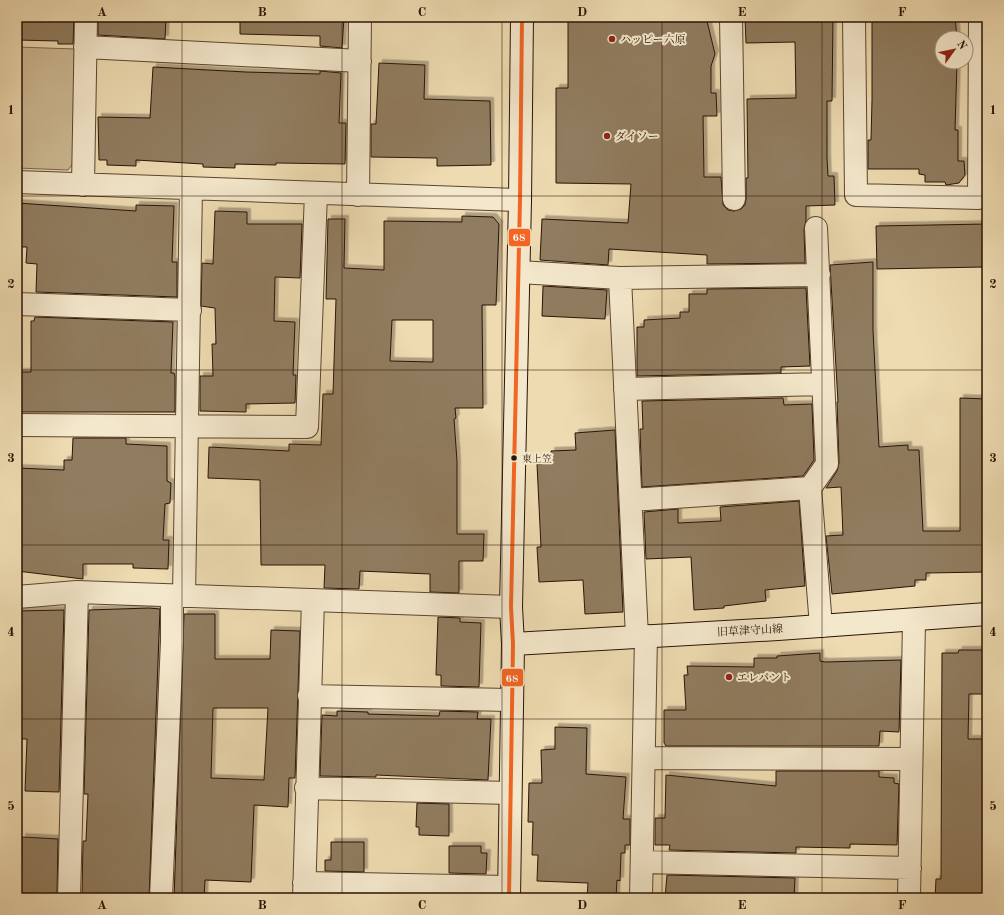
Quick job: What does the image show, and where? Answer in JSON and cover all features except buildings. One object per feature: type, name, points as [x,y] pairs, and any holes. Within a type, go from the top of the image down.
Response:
[{"type":"street","points":[[83,185],[86,17]]},
{"type":"street","points":[[358,194],[360,17]]},
{"type":"street","points":[[313,600],[304,890],[509,893],[513,644],[511,607],[519,272],[522,17]]},
{"type":"street","points":[[731,17],[734,199]]},
{"type":"street","points":[[854,17],[856,195],[979,198],[980,17]]},
{"type":"street","points":[[85,47],[360,61]]},
{"type":"street","points":[[17,182],[520,200]]},
{"type":"street","points":[[161,898],[172,642],[178,596],[188,427],[191,188]]},
{"type":"street","points":[[17,425],[307,427],[316,193]]},
{"type":"street","points":[[816,228],[827,464],[810,488],[821,626]]},
{"type":"street","points":[[519,272],[620,278],[819,275]]},
{"type":"street","points":[[620,278],[631,500],[642,637],[644,758],[641,898]]},
{"type":"street","points":[[17,304],[190,310]]},
{"type":"street","points":[[625,389],[823,384]]},
{"type":"street","points":[[631,500],[810,488]]},
{"type":"street","points":[[17,596],[77,592],[511,607]]},
{"type":"street","points":[[69,898],[77,592]]},
{"type":"street","name":"旧草津守山線","points":[[513,644],[821,626],[987,614]]},
{"type":"street","points":[[909,898],[914,620]]},
{"type":"street","points":[[309,696],[512,700]]},
{"type":"street","points":[[644,758],[911,759]]},
{"type":"street","points":[[306,788],[510,793]]},
{"type":"street","points":[[642,862],[910,868]]},
{"type":"shaded area","points":[[17,47],[75,49],[74,162],[68,170],[17,168]]},
{"type":"transit line","name":"68","points":[[509,898],[513,644],[511,607],[520,200],[522,17]]},
{"type":"place","name":"ハッピー六原","points":[[612,39]]},
{"type":"place","name":"ダイソー","points":[[607,136]]},
{"type":"place","name":"東上笠","points":[[514,458]]},
{"type":"place","name":"エレパント","points":[[729,677]]}]
